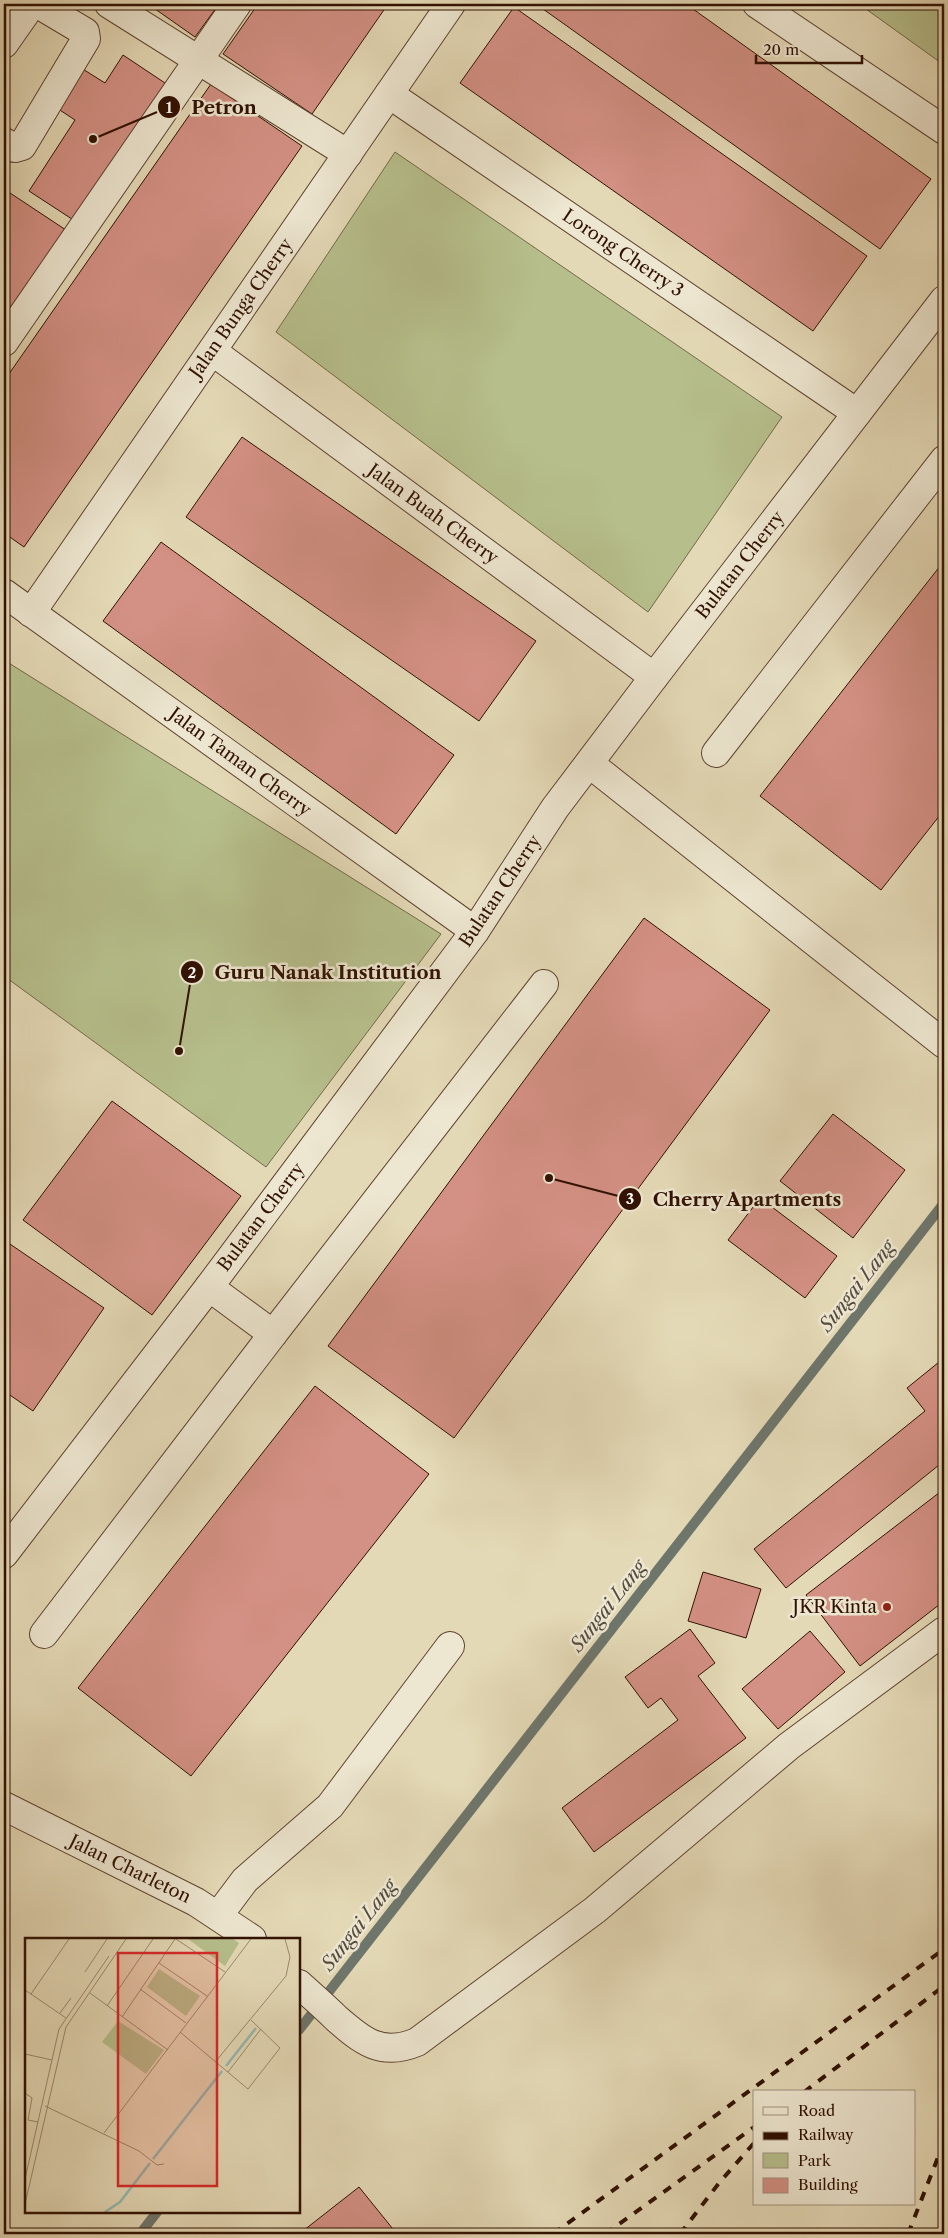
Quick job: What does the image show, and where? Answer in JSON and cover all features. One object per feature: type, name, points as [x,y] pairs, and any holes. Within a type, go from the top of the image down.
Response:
[{"type":"street","points":[[4,44],[32,4]]},
{"type":"street","points":[[4,142],[15,148],[22,146],[86,40],[85,32],[38,4]]},
{"type":"street","points":[[109,4],[348,154]]},
{"type":"street","points":[[4,342],[237,4]]},
{"type":"street","name":"Jalan Bunga Cherry","points":[[31,613],[451,4]]},
{"type":"street","points":[[757,4],[944,130]]},
{"type":"street","name":"Lorong Cherry 3","points":[[389,94],[857,412]]},
{"type":"street","name":"Bulatan Cherry","points":[[4,1554],[209,1287],[475,931],[555,808],[944,300]]},
{"type":"street","name":"Jalan Buah Cherry","points":[[212,351],[654,677]]},
{"type":"street","points":[[716,753],[944,460]]},
{"type":"street","name":"Jalan Taman Cherry","points":[[4,593],[475,931]]},
{"type":"street","points":[[590,764],[941,1036]]},
{"type":"street","points":[[44,1634],[544,984]]},
{"type":"street","points":[[209,1287],[273,1334]]},
{"type":"street","points":[[300,1985],[353,2034],[368,2044],[386,2048],[403,2048],[417,2042],[595,1910],[789,1746],[944,1631]]},
{"type":"street","points":[[218,1916],[245,1880],[330,1806],[450,1646]]},
{"type":"street","name":"Jalan Charleton","points":[[4,1806],[196,1902],[251,1938]]},
{"type":"green space","points":[[859,4],[944,4],[944,65]]},
{"type":"green space","points":[[395,152],[782,417],[648,612],[276,332]]},
{"type":"green space","points":[[4,660],[441,934],[266,1167],[4,976]]},
{"type":"building","points":[[148,4],[219,4],[195,37]]},
{"type":"building","points":[[258,4],[388,4],[312,114],[223,54]]},
{"type":"building","points":[[536,4],[686,4],[931,179],[880,249]]},
{"type":"building","points":[[514,7],[867,256],[813,331],[460,83]]},
{"type":"building","points":[[123,55],[168,85],[78,223],[29,191],[75,120],[37,95],[62,56],[105,83]]},
{"type":"building","points":[[211,84],[302,146],[24,547],[4,533],[4,381]]},
{"type":"building","points":[[4,189],[69,232],[4,330]]},
{"type":"building","points":[[242,437],[536,641],[479,721],[186,517]]},
{"type":"building","points":[[161,542],[454,755],[396,834],[103,621]]},
{"type":"building","points":[[944,561],[944,810],[881,890],[760,796]]},
{"type":"building","points":[[644,918],[770,1010],[454,1438],[328,1346]]},
{"type":"building","points":[[112,1101],[241,1196],[152,1315],[23,1220]]},
{"type":"building","points":[[833,1114],[905,1170],[853,1238],[780,1181]]},
{"type":"building","points":[[760,1198],[837,1256],[805,1298],[728,1240]]},
{"type":"building","points":[[4,1240],[104,1308],[33,1411],[4,1391]]},
{"type":"building","points":[[944,1358],[944,1461],[786,1588],[754,1549],[925,1411],[907,1388]]},
{"type":"building","points":[[315,1386],[429,1474],[191,1776],[78,1688]]},
{"type":"building","points":[[944,1489],[944,1601],[860,1666],[806,1595]]},
{"type":"building","points":[[703,1572],[761,1589],[746,1638],[688,1621]]},
{"type":"building","points":[[690,1629],[715,1663],[698,1676],[746,1738],[594,1852],[562,1808],[678,1720],[661,1698],[648,1708],[625,1677]]},
{"type":"building","points":[[810,1631],[845,1672],[778,1729],[742,1689]]},
{"type":"building","points":[[359,2187],[397,2234],[299,2234]]},
{"type":"waterway","name":"Sungai Lang","points":[[300,2029],[944,1203]]},
{"type":"waterway","name":"Sungai Lang","points":[[140,2234],[156,2213]]},
{"type":"railway","points":[[553,2234],[944,1949]]},
{"type":"railway","points":[[807,2090],[944,1986]]},
{"type":"railway","points":[[605,2234],[753,2128]]},
{"type":"railway","points":[[908,2234],[944,2142]]},
{"type":"railway","points":[[680,2234],[719,2183],[753,2144]]},
{"type":"place","name":"Petron","points":[[93,139]]},
{"type":"place","name":"Guru Nanak Institution","points":[[179,1051]]},
{"type":"place","name":"Cherry Apartments","points":[[549,1178]]},
{"type":"place","name":"JKR Kinta","points":[[887,1607]]}]
